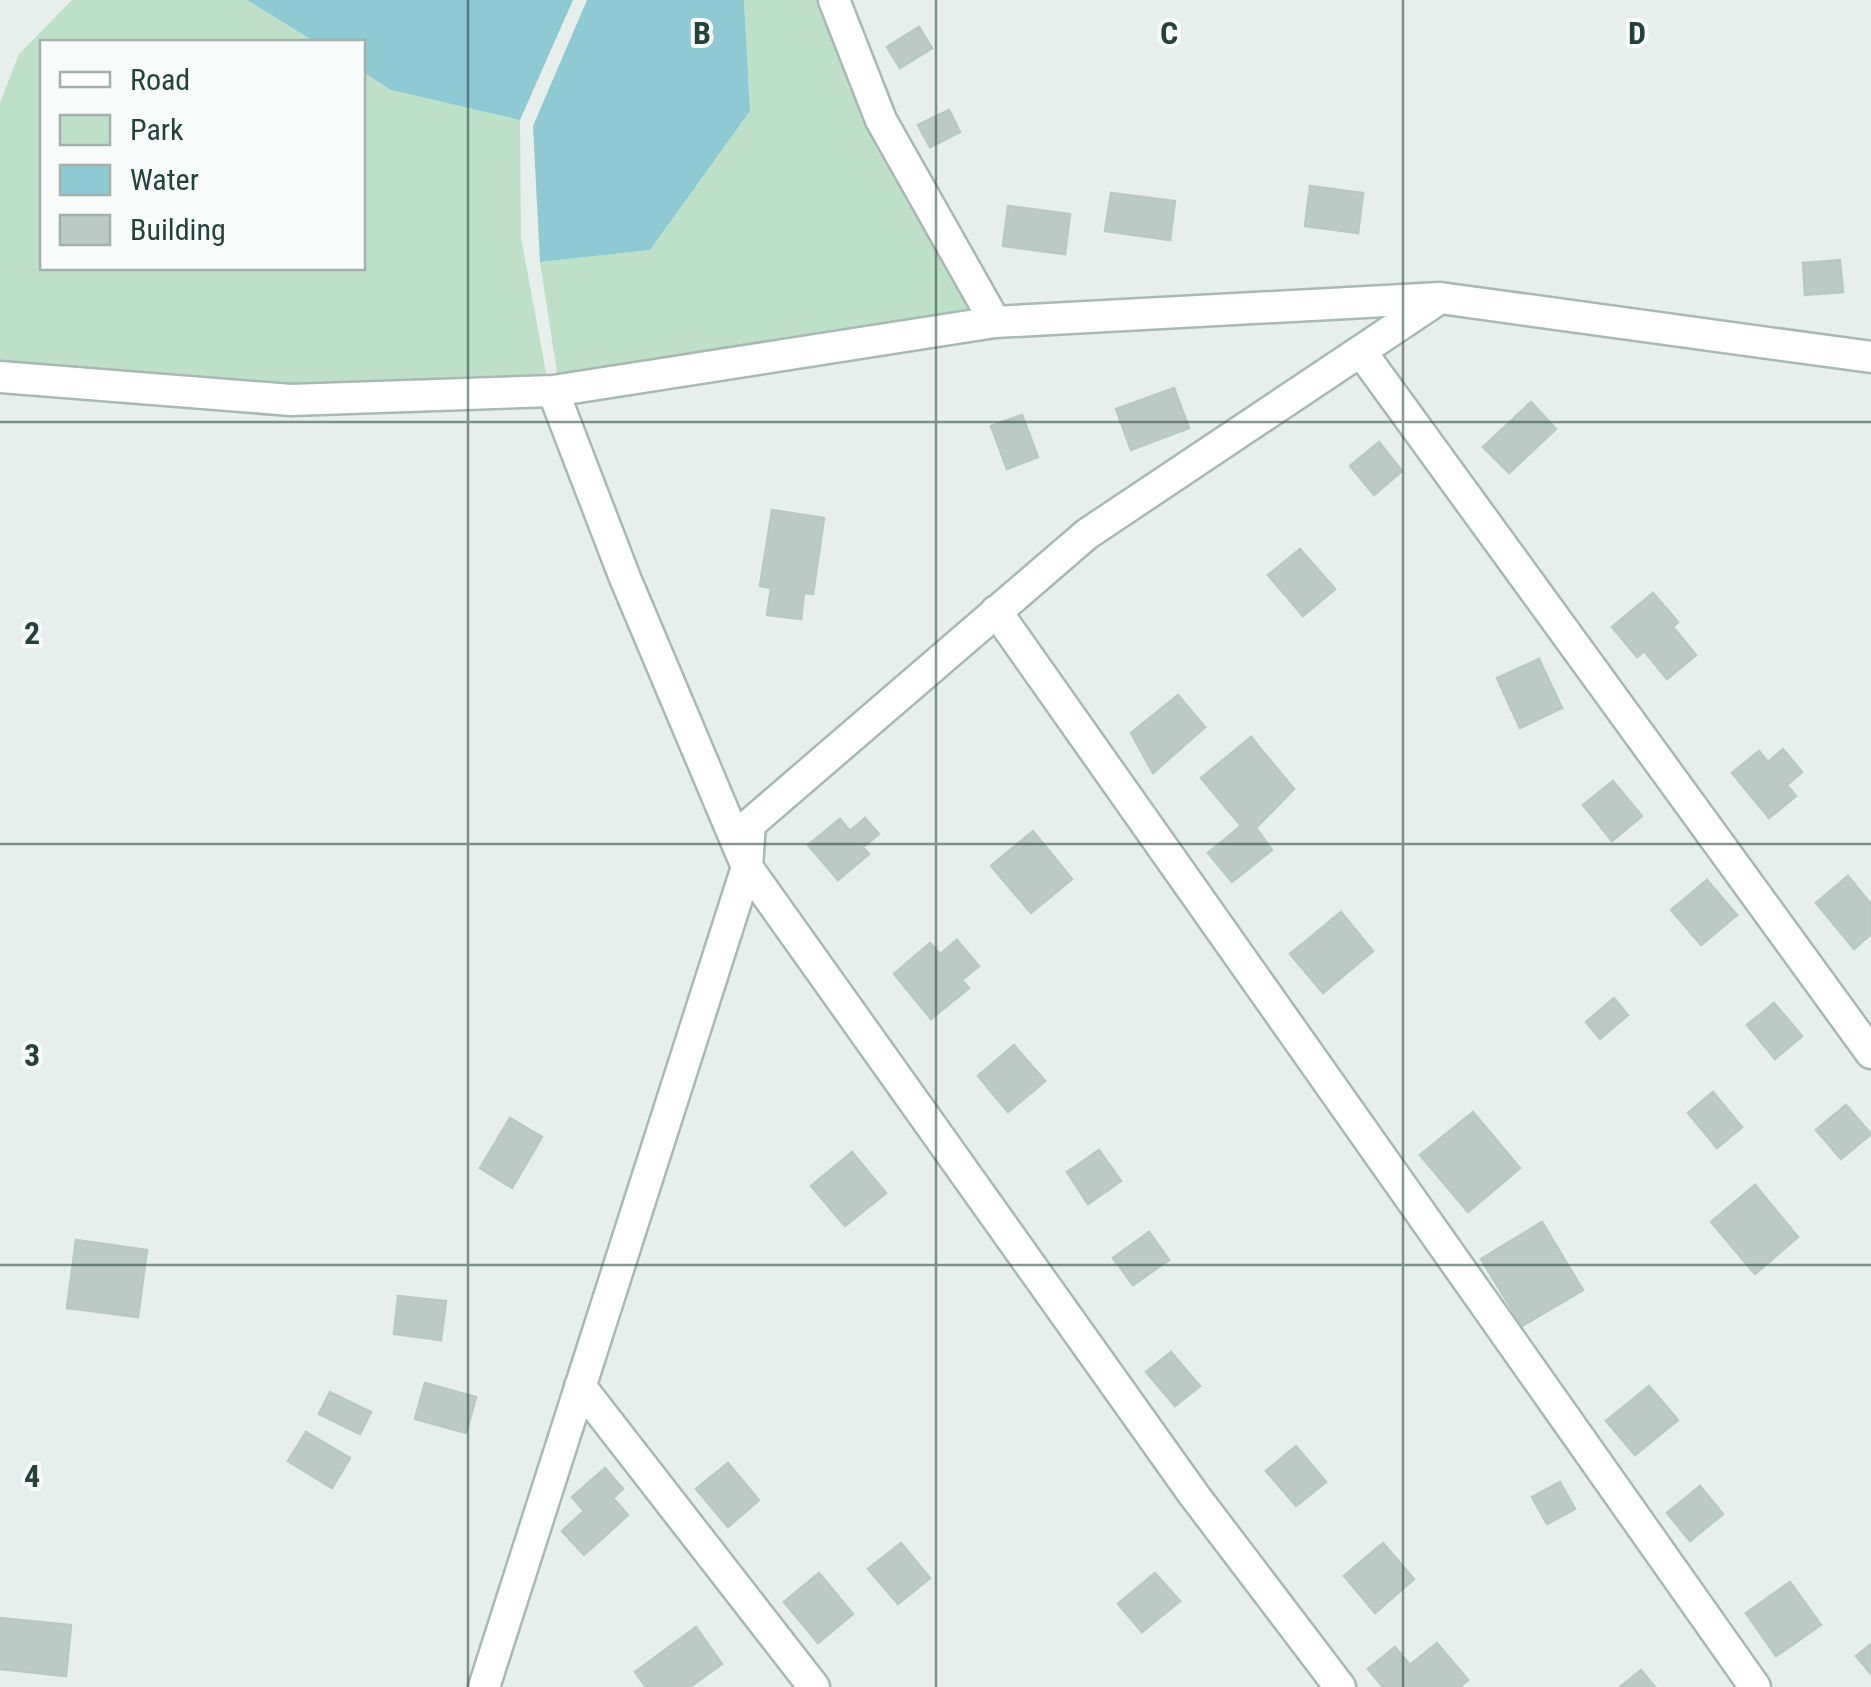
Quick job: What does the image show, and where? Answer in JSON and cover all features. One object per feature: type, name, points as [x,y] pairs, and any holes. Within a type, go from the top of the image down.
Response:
[{"type":"street","points":[[834,0],[881,120],[995,322]]},
{"type":"street","points":[[484,1687],[747,866],[750,824],[1087,534],[1440,298]]},
{"type":"street","points":[[0,377],[291,400],[553,391],[995,322],[1440,298],[1871,357]]},
{"type":"street","points":[[1362,353],[1871,1053]]},
{"type":"street","points":[[553,391],[625,578],[747,866],[1194,1494],[1340,1687]]},
{"type":"street","points":[[996,611],[1755,1687]]},
{"type":"street","points":[[580,1386],[814,1687]]},
{"type":"green space","points":[[72,0],[247,0],[312,40],[40,40],[40,270],[365,270],[365,73],[391,90],[520,120],[521,238],[548,383],[292,393],[0,368],[0,103],[19,54]]},
{"type":"green space","points":[[744,0],[828,0],[985,318],[559,386],[540,262],[650,250],[750,111]]},
{"type":"water","points":[[247,0],[573,0],[520,120],[391,90],[365,73],[365,40],[312,40]]},
{"type":"water","points":[[587,0],[744,0],[750,111],[650,250],[540,262],[533,126]]},
{"type":"building","points":[[919,27],[932,48],[900,68],[887,47]]},
{"type":"building","points":[[949,110],[960,132],[930,147],[918,125]]},
{"type":"building","points":[[1310,186],[1363,193],[1358,233],[1305,226]]},
{"type":"building","points":[[1111,193],[1175,201],[1170,240],[1105,231]]},
{"type":"building","points":[[1008,206],[1070,214],[1065,254],[1003,246]]},
{"type":"building","points":[[1840,260],[1843,292],[1805,295],[1803,263]]},
{"type":"building","points":[[1174,388],[1189,428],[1131,450],[1116,409]]},
{"type":"building","points":[[1531,402],[1556,429],[1509,473],[1483,447]]},
{"type":"building","points":[[1022,415],[1038,457],[1007,469],[991,426]]},
{"type":"building","points":[[1379,442],[1402,471],[1374,495],[1350,466]]},
{"type":"building","points":[[772,510],[824,518],[813,594],[804,593],[801,619],[767,615],[771,588],[760,586]]},
{"type":"building","points":[[1300,549],[1335,589],[1303,616],[1268,575]]},
{"type":"building","points":[[1653,593],[1678,622],[1673,627],[1696,655],[1667,679],[1644,651],[1637,657],[1612,627]]},
{"type":"building","points":[[1539,659],[1562,708],[1520,728],[1497,678]]},
{"type":"building","points":[[1178,695],[1205,727],[1153,773],[1131,733]]},
{"type":"building","points":[[1251,737],[1294,789],[1256,828],[1272,850],[1232,882],[1208,853],[1241,826],[1201,778]]},
{"type":"building","points":[[1783,749],[1802,772],[1787,785],[1796,796],[1769,818],[1732,773],[1759,751],[1768,762]]},
{"type":"building","points":[[1613,781],[1642,816],[1612,841],[1583,805]]},
{"type":"building","points":[[865,818],[879,834],[863,847],[869,854],[838,880],[808,845],[840,819],[850,831]]},
{"type":"building","points":[[1033,831],[1072,879],[1031,913],[991,866]]},
{"type":"building","points":[[1848,876],[1871,904],[1871,934],[1854,949],[1816,903]]},
{"type":"building","points":[[1707,880],[1737,915],[1701,945],[1671,910]]},
{"type":"building","points":[[1341,912],[1373,951],[1323,993],[1290,954]]},
{"type":"building","points":[[957,940],[979,966],[962,980],[969,988],[931,1019],[894,974],[930,943],[940,954]]},
{"type":"building","points":[[1614,998],[1628,1015],[1600,1039],[1586,1022]]},
{"type":"building","points":[[1774,1003],[1802,1036],[1775,1059],[1747,1025]]},
{"type":"building","points":[[1014,1045],[1045,1081],[1008,1112],[978,1076]]},
{"type":"building","points":[[1713,1092],[1742,1127],[1717,1148],[1688,1113]]},
{"type":"building","points":[[1846,1105],[1871,1134],[1841,1159],[1816,1130]]},
{"type":"building","points":[[1473,1112],[1520,1168],[1468,1212],[1420,1155]]},
{"type":"building","points":[[510,1118],[542,1137],[512,1188],[480,1168]]},
{"type":"building","points":[[1099,1150],[1121,1181],[1088,1204],[1067,1172]]},
{"type":"building","points":[[852,1152],[886,1193],[845,1226],[811,1186]]},
{"type":"building","points":[[1755,1185],[1798,1237],[1755,1274],[1711,1222]]},
{"type":"building","points":[[1542,1222],[1583,1290],[1522,1326],[1481,1259]]},
{"type":"building","points":[[1149,1232],[1169,1260],[1133,1285],[1113,1258]]},
{"type":"building","points":[[76,1240],[147,1250],[138,1317],[67,1308]]},
{"type":"building","points":[[398,1296],[446,1301],[441,1340],[394,1334]]},
{"type":"building","points":[[1171,1352],[1200,1386],[1175,1406],[1146,1372]]},
{"type":"building","points":[[425,1383],[476,1397],[466,1433],[415,1419]]},
{"type":"building","points":[[1649,1386],[1678,1420],[1635,1455],[1606,1421]]},
{"type":"building","points":[[330,1392],[371,1412],[360,1434],[319,1414]]},
{"type":"building","points":[[306,1432],[350,1458],[332,1488],[288,1461]]},
{"type":"building","points":[[1296,1446],[1326,1482],[1296,1506],[1266,1471]]},
{"type":"building","points":[[728,1463],[759,1500],[728,1527],[696,1489]]},
{"type":"building","points":[[605,1468],[623,1489],[613,1498],[628,1515],[584,1555],[562,1531],[584,1511],[572,1497]]},
{"type":"building","points":[[1560,1482],[1575,1509],[1547,1524],[1532,1497]]},
{"type":"building","points":[[1700,1486],[1723,1514],[1690,1541],[1667,1513]]},
{"type":"building","points":[[901,1543],[930,1578],[898,1604],[868,1569]]},
{"type":"building","points":[[1383,1543],[1414,1579],[1375,1613],[1344,1576]]},
{"type":"building","points":[[819,1573],[853,1614],[818,1643],[784,1602]]},
{"type":"building","points":[[1155,1573],[1180,1601],[1142,1632],[1118,1604]]},
{"type":"building","points":[[1790,1582],[1821,1625],[1776,1656],[1746,1613]]},
{"type":"building","points":[[0,1618],[71,1625],[66,1676],[0,1669]]},
{"type":"building","points":[[696,1627],[722,1664],[690,1687],[646,1687],[635,1672]]},
{"type":"building","points":[[1437,1643],[1468,1680],[1460,1687],[1383,1687],[1368,1669],[1395,1647],[1410,1665]]},
{"type":"building","points":[[1871,1644],[1871,1674],[1856,1656]]},
{"type":"building","points":[[1641,1670],[1655,1687],[1620,1687]]}]
